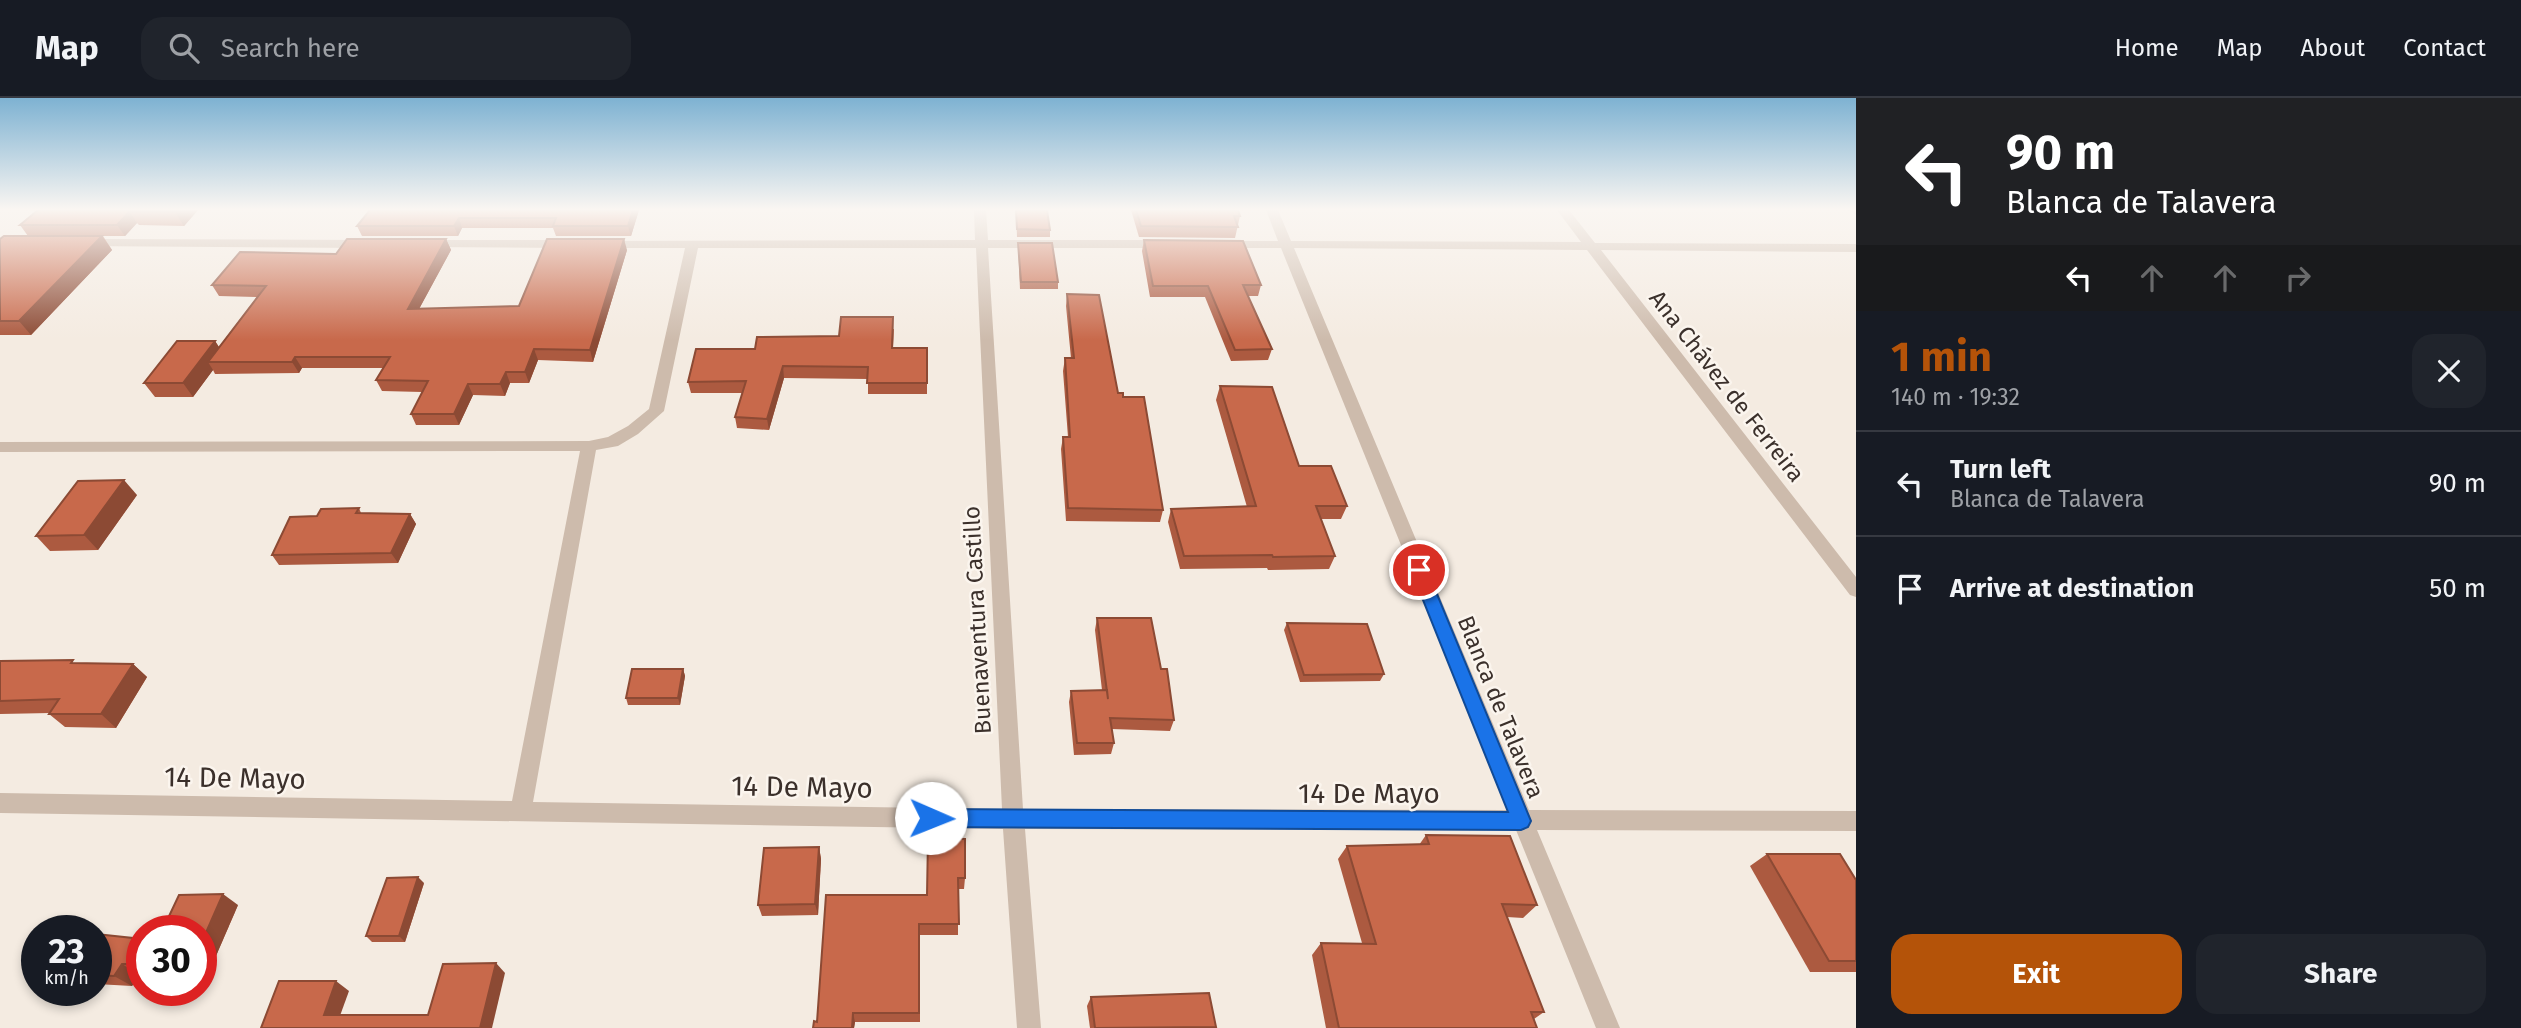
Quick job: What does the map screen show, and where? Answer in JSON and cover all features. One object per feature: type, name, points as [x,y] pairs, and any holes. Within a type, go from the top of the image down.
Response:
[{"type":"street","points":[[0,447],[589,446],[612,442],[633,430],[656,411],[690,253]]},
{"type":"street","name":"Buenaventura Castillo","points":[[982,253],[1013,819],[1029,1028]]},
{"type":"street","name":"Blanca de Talavera","points":[[1289,253],[1608,1028]]},
{"type":"street","name":"Ana Chávez de Ferreira","points":[[1597,253],[1856,590]]},
{"type":"street","points":[[521,810],[589,446]]},
{"type":"street","name":"14 De Mayo","points":[[0,803],[1013,819],[1856,821]]},
{"type":"building","points":[[0,253],[85,253],[19,321],[0,321]]},
{"type":"building","points":[[239,253],[438,253],[408,309],[519,306],[541,253],[620,253],[590,350],[534,349],[525,372],[506,372],[500,384],[468,384],[454,414],[411,414],[428,381],[376,380],[390,357],[295,357],[292,362],[208,362],[266,286],[212,285]]},
{"type":"building","points":[[1019,253],[1054,253],[1058,282],[1021,282]]},
{"type":"building","points":[[1147,253],[1248,253],[1261,285],[1243,285],[1272,349],[1235,350],[1208,286],[1153,286]]},
{"type":"building","points":[[1067,294],[1099,295],[1118,393],[1123,393],[1123,397],[1144,397],[1163,510],[1068,508],[1063,437],[1070,437],[1065,358],[1074,358]]},
{"type":"building","points":[[841,317],[893,317],[892,348],[927,348],[927,383],[867,383],[868,367],[783,366],[767,419],[735,417],[746,381],[688,382],[696,349],[755,349],[757,337],[839,336]]},
{"type":"building","points":[[177,341],[215,341],[183,383],[144,383]]},
{"type":"building","points":[[1220,386],[1272,387],[1299,466],[1331,466],[1347,506],[1316,506],[1335,556],[1184,556],[1171,509],[1256,506]]},
{"type":"building","points":[[124,480],[84,535],[36,536],[78,481]]},
{"type":"building","points":[[359,508],[356,513],[410,514],[391,553],[272,555],[290,517],[317,516],[321,509]]},
{"type":"building","points":[[1097,618],[1151,618],[1161,669],[1167,669],[1174,720],[1110,718],[1114,743],[1077,743],[1071,691],[1107,690]]},
{"type":"building","points":[[1287,623],[1367,624],[1384,674],[1304,675]]},
{"type":"building","points":[[73,660],[71,663],[133,664],[101,714],[49,714],[59,699],[0,701],[0,661]]},
{"type":"building","points":[[632,669],[683,669],[678,698],[626,698]]},
{"type":"building","points":[[1426,835],[1510,836],[1537,905],[1502,904],[1544,1012],[1531,1012],[1537,1028],[1339,1028],[1321,943],[1376,944],[1347,846],[1429,844]]},
{"type":"building","points":[[928,838],[965,839],[965,878],[958,878],[959,924],[919,924],[919,1013],[853,1013],[852,1028],[813,1028],[814,1021],[817,1022],[826,895],[927,895]]},
{"type":"building","points":[[819,847],[815,904],[758,905],[764,848]]},
{"type":"building","points":[[1767,854],[1840,854],[1856,880],[1856,961],[1829,961]]},
{"type":"building","points":[[418,877],[399,936],[366,936],[387,878]]},
{"type":"building","points":[[223,894],[214,915],[170,915],[179,895]]},
{"type":"building","points":[[112,936],[126,937],[126,964],[122,964],[114,976]]},
{"type":"building","points":[[496,963],[480,1028],[261,1028],[279,981],[336,981],[324,1015],[428,1015],[443,964]]},
{"type":"building","points":[[1209,993],[1216,1027],[1095,1028],[1091,997]]},
{"type":"route","points":[[931,818],[1521,821],[1419,570]]}]
